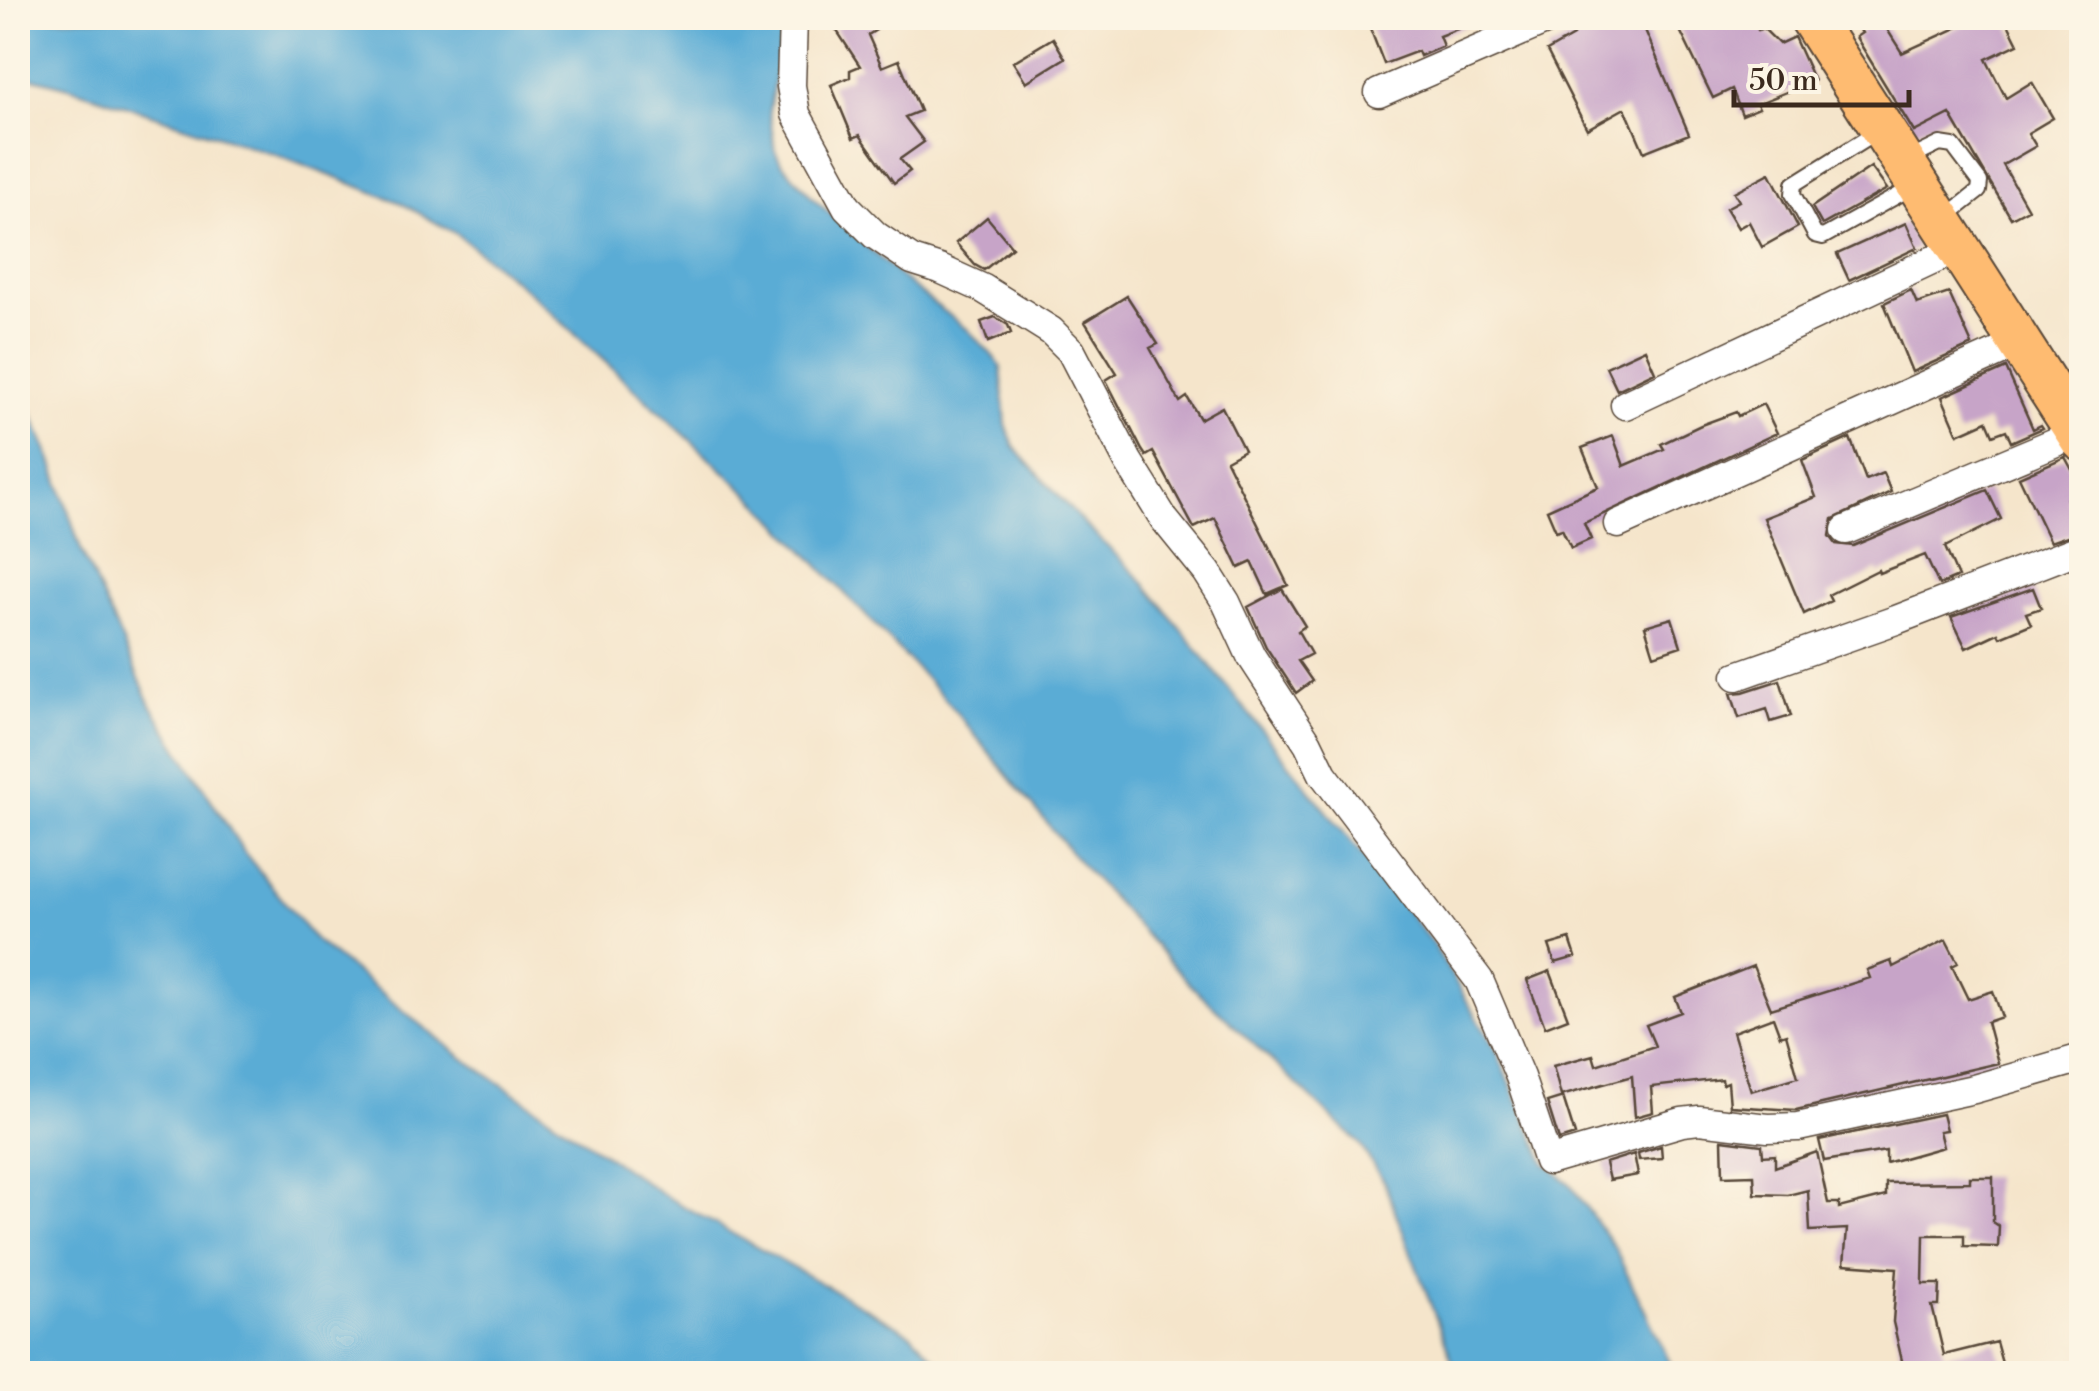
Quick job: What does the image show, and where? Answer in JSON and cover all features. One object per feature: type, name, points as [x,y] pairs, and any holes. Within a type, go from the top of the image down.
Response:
[{"type":"main road","points":[[1811,18],[2020,342],[2066,385],[2080,437]]},
{"type":"street","points":[[1379,93],[1552,18]]},
{"type":"street","points":[[797,20],[790,86],[796,114],[847,206],[875,235],[912,260],[982,288],[1052,330],[1070,351],[1128,461],[1164,520],[1207,572],[1251,656],[1308,743],[1323,774],[1479,980],[1520,1077],[1547,1160],[1682,1122],[1798,1127],[1974,1088],[2082,1058]]},
{"type":"street","points":[[1625,406],[1950,234]]},
{"type":"street","points":[[1618,524],[2020,342]]},
{"type":"street","points":[[1846,530],[2080,437]]},
{"type":"street","points":[[1736,676],[2082,548]]},
{"type":"lane","points":[[1901,158],[1823,238],[1815,235],[1793,194],[1794,184],[1901,158]]},
{"type":"water","points":[[18,18],[785,18],[769,111],[775,150],[781,162],[815,200],[910,285],[967,329],[995,358],[1001,368],[1006,425],[1014,447],[1141,579],[1433,944],[1495,1048],[1546,1164],[1570,1184],[1614,1247],[1675,1373],[1457,1373],[1384,1182],[1359,1143],[1191,985],[1078,861],[947,701],[760,504],[527,290],[458,235],[399,202],[274,154],[18,74]]},
{"type":"water","points":[[18,382],[52,461],[81,550],[151,705],[244,852],[316,941],[463,1058],[667,1197],[910,1333],[949,1373],[18,1373]]},
{"type":"building","points":[[851,18],[868,18],[876,30],[868,35],[882,67],[899,60],[920,111],[905,117],[924,142],[900,159],[910,171],[894,183],[860,135],[853,138],[831,85],[850,77],[850,70],[860,66],[835,28]]},
{"type":"building","points":[[1382,18],[1484,19],[1439,36],[1443,46],[1384,64],[1368,23]]},
{"type":"building","points":[[1593,18],[1640,18],[1689,134],[1644,152],[1625,108],[1587,129],[1547,51],[1573,36],[1569,28]]},
{"type":"building","points":[[1674,18],[1750,18],[1758,30],[1763,28],[1779,44],[1794,37],[1814,81],[1757,104],[1759,108],[1742,115],[1732,89],[1713,98]]},
{"type":"building","points":[[1852,18],[1880,18],[1902,53],[1978,18],[2005,18],[2018,44],[1986,59],[2006,98],[2032,82],[2053,118],[2028,133],[2036,146],[2003,165],[2028,209],[2011,218],[1950,114],[1914,132],[1856,37],[1862,33]]},
{"type":"building","points":[[1053,38],[1065,58],[1026,82],[1013,62]]},
{"type":"building","points":[[1871,167],[1887,189],[1822,225],[1812,207]]},
{"type":"building","points":[[1770,173],[1798,227],[1762,247],[1749,222],[1738,228],[1726,208],[1739,201],[1734,192]]},
{"type":"building","points":[[987,217],[1012,247],[984,270],[956,243]]},
{"type":"building","points":[[1906,223],[1917,248],[1849,280],[1837,254]]},
{"type":"building","points":[[1911,290],[1917,304],[1949,293],[1972,345],[1912,372],[1884,303]]},
{"type":"building","points":[[1127,296],[1158,344],[1150,348],[1180,402],[1187,397],[1200,419],[1222,407],[1244,450],[1226,460],[1288,585],[1267,594],[1252,562],[1239,568],[1215,518],[1194,528],[1153,452],[1146,456],[1142,450],[1106,380],[1117,373],[1085,322]]},
{"type":"building","points":[[995,317],[1008,325],[1011,333],[988,342],[981,322]]},
{"type":"building","points":[[1645,349],[1655,372],[1617,390],[1606,367]]},
{"type":"building","points":[[2006,368],[2033,429],[2041,425],[2043,428],[2011,442],[2006,430],[1993,435],[1987,421],[1958,434],[1942,397]]},
{"type":"building","points":[[1763,404],[1777,433],[1584,523],[1591,539],[1571,548],[1562,529],[1556,531],[1547,510],[1598,487],[1582,448],[1613,436],[1624,466],[1664,449],[1661,444],[1701,425],[1736,412],[1738,416]]},
{"type":"building","points":[[1850,438],[1866,480],[1883,473],[1891,492],[1833,519],[1830,536],[1836,544],[1853,546],[1987,490],[2001,519],[1945,547],[1958,577],[1939,585],[1925,555],[1879,573],[1878,570],[1828,595],[1831,601],[1804,614],[1764,518],[1816,497],[1802,460]]},
{"type":"building","points":[[2065,457],[2082,488],[2082,492],[2067,499],[2082,531],[2050,542],[2019,477]]},
{"type":"building","points":[[2033,588],[2041,608],[2026,613],[2031,624],[1966,648],[1951,617]]},
{"type":"building","points":[[1282,589],[1305,626],[1298,631],[1311,654],[1298,661],[1312,681],[1296,693],[1266,647],[1248,607]]},
{"type":"building","points":[[1672,618],[1681,646],[1654,655],[1645,626]]},
{"type":"building","points":[[1780,680],[1791,716],[1771,722],[1767,709],[1739,718],[1731,693]]},
{"type":"building","points":[[1570,939],[1576,957],[1555,963],[1549,945]]},
{"type":"building","points":[[1946,940],[1958,963],[1952,966],[1968,999],[1993,991],[2002,1017],[1987,1022],[1998,1063],[1796,1110],[1730,1106],[1728,1082],[1723,1084],[1722,1079],[1651,1087],[1653,1112],[1635,1117],[1632,1076],[1561,1096],[1553,1066],[1593,1055],[1596,1065],[1655,1046],[1646,1025],[1681,1012],[1675,997],[1753,966],[1771,1009],[1870,978],[1867,970],[1891,961],[1893,967]],"holes":[[[1773,1017],[1780,1036],[1786,1034],[1798,1077],[1751,1091],[1733,1032]]]},
{"type":"building","points":[[1550,971],[1568,1018],[1545,1027],[1527,980]]},
{"type":"building","points":[[1563,1097],[1575,1135],[1559,1140],[1547,1102]]},
{"type":"building","points":[[1942,1114],[1946,1130],[1939,1131],[1943,1147],[1886,1163],[1886,1151],[1824,1161],[1819,1140]]},
{"type":"building","points":[[1722,1140],[1762,1145],[1763,1156],[1775,1155],[1775,1167],[1817,1152],[1828,1203],[1839,1203],[1839,1208],[1886,1196],[1886,1183],[1970,1182],[1970,1177],[1993,1177],[1993,1222],[1999,1226],[1998,1247],[1964,1246],[1964,1235],[1924,1235],[1923,1284],[1940,1284],[1939,1306],[1932,1306],[1944,1355],[1996,1342],[2003,1367],[1992,1370],[1994,1374],[1898,1374],[1897,1367],[1903,1365],[1893,1322],[1897,1268],[1844,1264],[1847,1229],[1810,1231],[1808,1190],[1788,1195],[1755,1194],[1754,1175],[1723,1176]]},
{"type":"building","points":[[1661,1146],[1662,1158],[1639,1160],[1638,1153]]},
{"type":"building","points":[[1634,1154],[1638,1175],[1609,1180],[1605,1163]]}]
